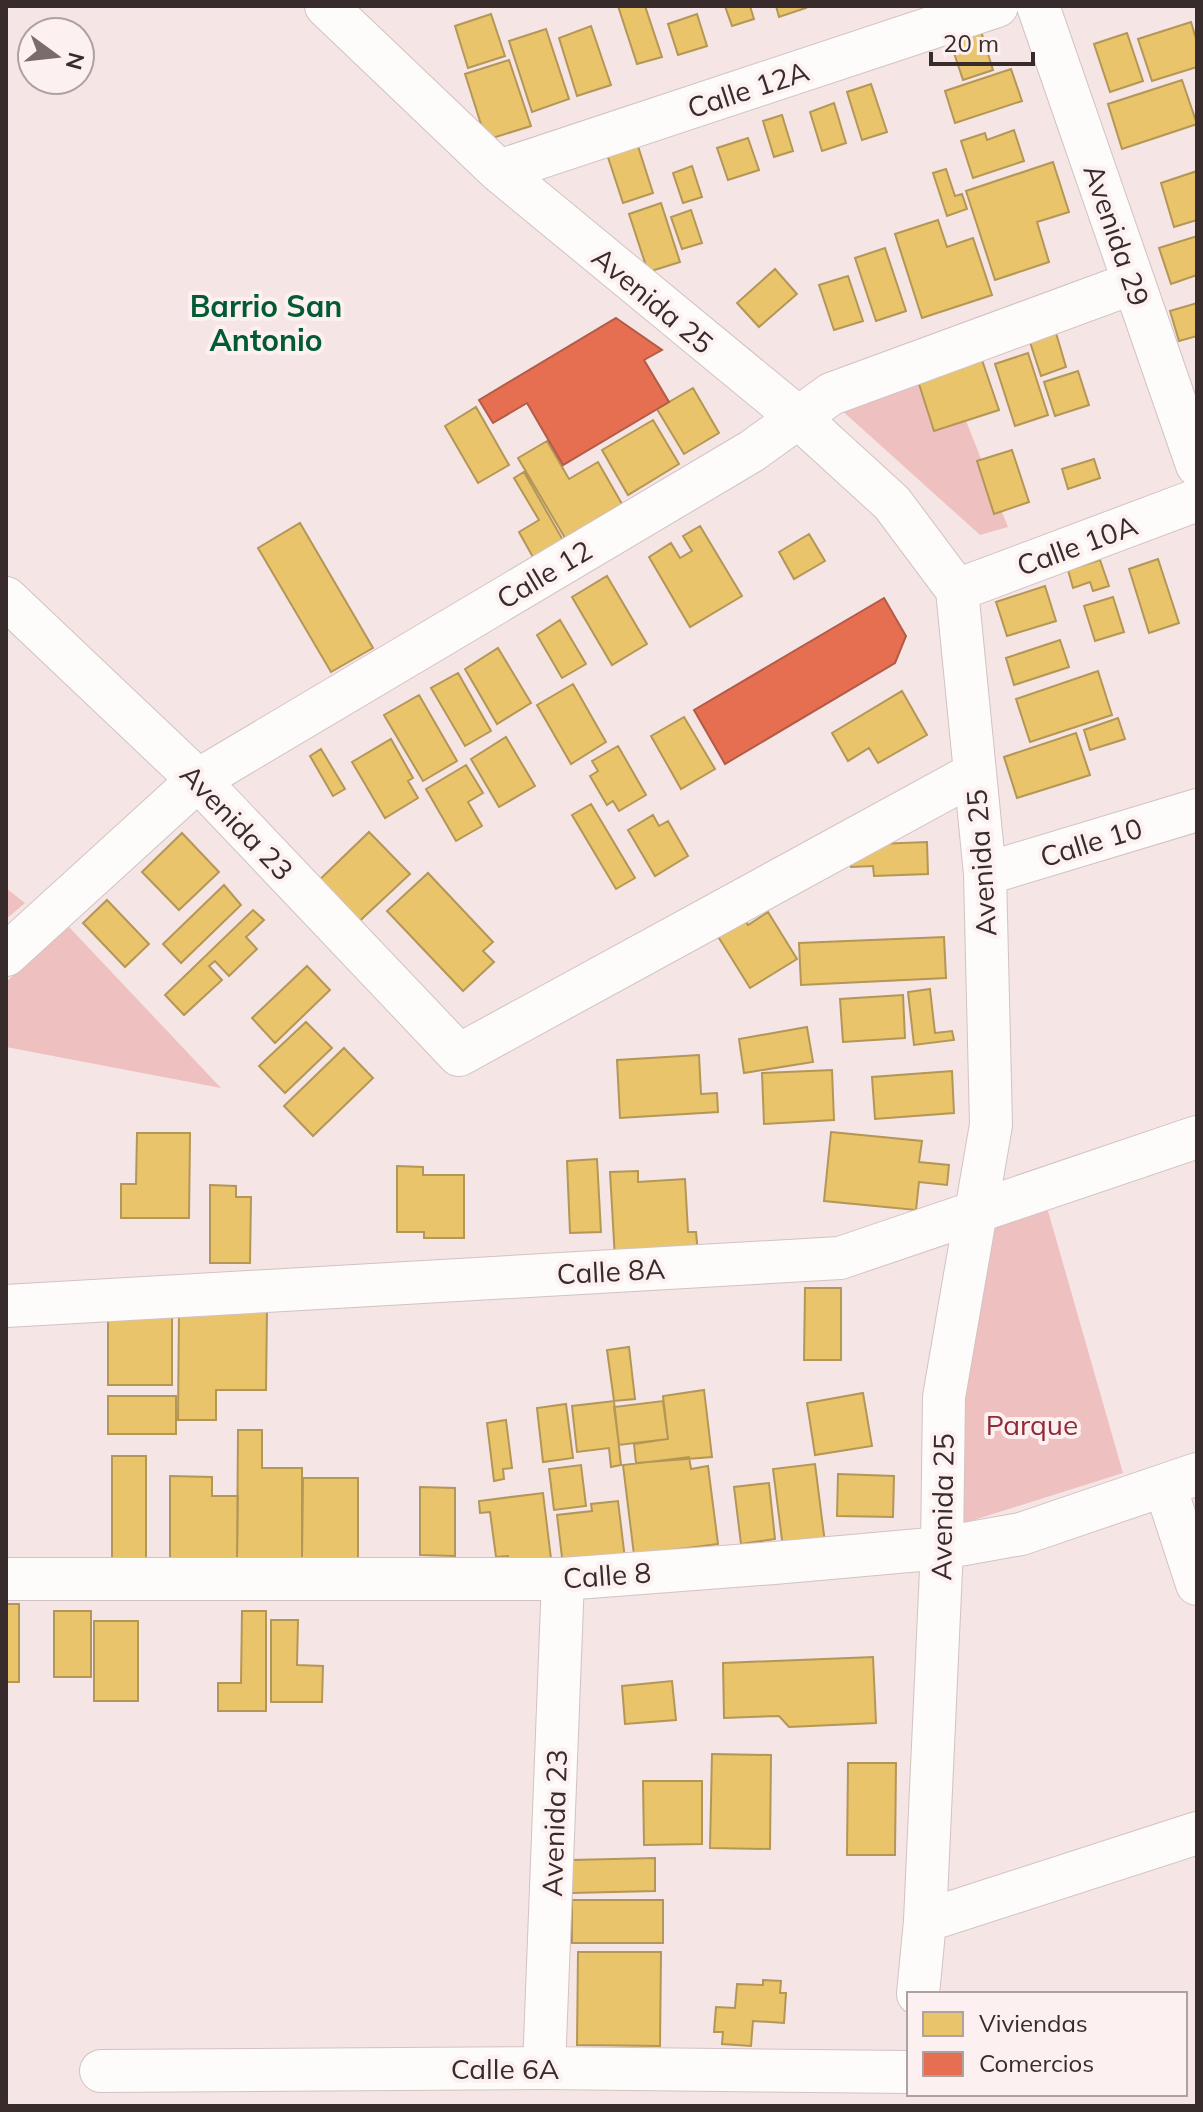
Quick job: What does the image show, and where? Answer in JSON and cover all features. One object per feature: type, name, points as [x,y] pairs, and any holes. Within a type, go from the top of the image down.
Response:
[{"type":"street","name":"Avenida 25","points":[[326,6],[499,171],[800,419],[892,503],[957,590],[985,874],[991,1125],[944,1397],[942,1548],[925,1921],[918,1992]]},
{"type":"street","name":"Calle 12A","points":[[499,171],[997,6]]},
{"type":"street","name":"Avenida 29","points":[[1038,6],[1197,465]]},
{"type":"street","name":"Calle 12","points":[[6,955],[198,780],[800,419],[831,394],[1133,283]]},
{"type":"street","name":"Calle 10A","points":[[957,590],[1197,500]]},
{"type":"street","name":"Avenida 23","points":[[6,598],[198,780],[459,1055],[975,773]]},
{"type":"street","name":"Calle 10","points":[[985,874],[1197,810]]},
{"type":"street","name":"Calle 8A","points":[[6,1306],[840,1258],[1197,1137]]},
{"type":"street","name":"Calle 8","points":[[6,1579],[563,1579],[942,1548],[1021,1534],[1181,1480]]},
{"type":"street","points":[[1181,1480],[1197,1584]]},
{"type":"street","name":"Avenida 23","points":[[544,2068],[563,1579]]},
{"type":"street","points":[[925,1921],[1197,1833]]},
{"type":"street","name":"Calle 6A","points":[[101,2071],[544,2068],[907,2072]]},
{"type":"green space","points":[[942,360],[1008,527],[980,535],[838,407]]},
{"type":"green space","points":[[6,888],[25,903],[6,919]]},
{"type":"green space","points":[[69,927],[221,1088],[6,1047],[6,982]]},
{"type":"green space","name":"Parque","points":[[1046,1204],[1123,1473],[958,1525],[958,1388],[984,1222]]},
{"type":"building: Viviendas","points":[[618,6],[645,6],[662,57],[637,64]]},
{"type":"building: Viviendas","points":[[725,6],[750,6],[754,19],[732,26]]},
{"type":"building: Viviendas","points":[[776,6],[805,6],[806,8],[779,17]]},
{"type":"building: Viviendas","points":[[491,14],[505,56],[468,68],[455,26]]},
{"type":"building: Viviendas","points":[[697,14],[707,46],[678,55],[668,24]]},
{"type":"building: Viviendas","points":[[1191,22],[1197,42],[1197,67],[1152,81],[1138,39]]},
{"type":"building: Viviendas","points":[[591,26],[611,85],[577,96],[559,38]]},
{"type":"building: Viviendas","points":[[980,28],[993,70],[963,80],[949,38]]},
{"type":"building: Viviendas","points":[[546,29],[569,99],[532,112],[509,41]]},
{"type":"building: Viviendas","points":[[1127,33],[1143,81],[1110,92],[1094,44]]},
{"type":"building: Viviendas","points":[[509,60],[531,126],[486,140],[465,74]]},
{"type":"building: Viviendas","points":[[1011,69],[1022,101],[955,123],[945,91]]},
{"type":"building: Viviendas","points":[[1182,80],[1197,124],[1122,149],[1108,104]]},
{"type":"building: Viviendas","points":[[871,84],[887,132],[862,140],[847,92]]},
{"type":"building: Viviendas","points":[[834,103],[846,143],[822,151],[810,112]]},
{"type":"building: Viviendas","points":[[782,115],[793,151],[774,157],[763,121]]},
{"type":"building: Viviendas","points":[[1014,130],[1024,161],[973,178],[961,141],[985,133],[987,140]]},
{"type":"building: Viviendas","points":[[748,138],[759,170],[728,180],[717,148]]},
{"type":"building: Viviendas","points":[[637,143],[653,193],[623,203],[607,154]]},
{"type":"building: Viviendas","points":[[1053,162],[1069,212],[1037,222],[1049,262],[995,280],[966,191]]},
{"type":"building: Viviendas","points":[[692,166],[702,197],[683,203],[673,173]]},
{"type":"building: Viviendas","points":[[946,169],[955,196],[962,194],[967,209],[947,216],[933,173]]},
{"type":"building: Viviendas","points":[[1197,171],[1197,220],[1174,227],[1161,183]]},
{"type":"building: Viviendas","points":[[661,203],[680,262],[648,272],[629,214]]},
{"type":"building: Viviendas","points":[[691,210],[702,243],[682,249],[671,217]]},
{"type":"building: Viviendas","points":[[938,220],[947,247],[973,238],[992,295],[922,318],[895,234]]},
{"type":"building: Viviendas","points":[[1197,236],[1197,275],[1171,284],[1159,248]]},
{"type":"building: Viviendas","points":[[885,248],[906,311],[876,321],[855,258]]},
{"type":"building: Viviendas","points":[[775,269],[797,294],[759,327],[737,303]]},
{"type":"building: Viviendas","points":[[848,276],[863,321],[834,330],[819,285]]},
{"type":"building: Viviendas","points":[[1197,303],[1197,336],[1179,341],[1170,311]]},
{"type":"building: Viviendas","points":[[1056,333],[1066,367],[1041,376],[1030,342]]},
{"type":"building: Viviendas","points":[[1028,353],[1048,415],[1015,426],[995,364]]},
{"type":"building: Viviendas","points":[[982,360],[999,410],[934,431],[918,381]]},
{"type":"building: Viviendas","points":[[1078,371],[1089,405],[1055,416],[1044,382]]},
{"type":"building: Viviendas","points":[[693,388],[719,433],[684,454],[657,409]]},
{"type":"building: Viviendas","points":[[476,407],[509,465],[478,483],[445,426]]},
{"type":"building: Viviendas","points":[[653,420],[679,464],[628,495],[602,450]]},
{"type":"building: Viviendas","points":[[547,441],[569,479],[598,462],[622,504],[565,538],[518,458]]},
{"type":"building: Viviendas","points":[[1012,450],[1029,502],[994,514],[977,461]]},
{"type":"building: Viviendas","points":[[1094,459],[1100,478],[1068,489],[1062,469]]},
{"type":"building: Viviendas","points":[[524,472],[564,542],[534,559],[519,532],[539,520],[514,478]]},
{"type":"building: Viviendas","points":[[300,523],[373,648],[331,672],[258,548]]},
{"type":"building: Viviendas","points":[[700,526],[742,596],[690,627],[649,557],[671,543],[680,558],[692,551],[683,536]]},
{"type":"building: Viviendas","points":[[809,534],[825,561],[794,579],[779,552]]},
{"type":"building: Viviendas","points":[[1158,559],[1179,623],[1149,633],[1129,569]]},
{"type":"building: Viviendas","points":[[1100,560],[1109,586],[1093,591],[1090,582],[1073,588],[1068,570]]},
{"type":"building: Viviendas","points":[[607,576],[647,644],[612,665],[572,597]]},
{"type":"building: Viviendas","points":[[1045,586],[1056,621],[1007,636],[996,602]]},
{"type":"building: Viviendas","points":[[1113,597],[1124,632],[1095,641],[1084,606]]},
{"type":"building: Viviendas","points":[[560,620],[586,664],[562,678],[537,635]]},
{"type":"building: Viviendas","points":[[1060,640],[1069,667],[1014,685],[1006,658]]},
{"type":"building: Viviendas","points":[[498,648],[531,703],[497,724],[465,669]]},
{"type":"building: Viviendas","points":[[1098,671],[1112,715],[1030,742],[1016,699]]},
{"type":"building: Viviendas","points":[[458,673],[491,731],[465,746],[431,688]]},
{"type":"building: Viviendas","points":[[573,684],[606,742],[571,764],[537,705]]},
{"type":"building: Viviendas","points":[[902,691],[927,735],[878,763],[869,748],[848,761],[832,733]]},
{"type":"building: Viviendas","points":[[419,695],[457,761],[423,781],[384,715]]},
{"type":"building: Viviendas","points":[[684,717],[715,769],[681,789],[651,736]]},
{"type":"building: Viviendas","points":[[1118,718],[1125,739],[1090,750],[1084,730]]},
{"type":"building: Viviendas","points":[[1076,733],[1090,775],[1017,798],[1004,757]]},
{"type":"building: Viviendas","points":[[506,737],[535,786],[499,807],[471,759]]},
{"type":"building: Viviendas","points":[[391,739],[413,778],[408,781],[418,798],[385,818],[352,762]]},
{"type":"building: Viviendas","points":[[618,746],[646,795],[619,811],[613,801],[607,805],[590,776],[598,771],[592,761]]},
{"type":"building: Viviendas","points":[[321,749],[345,789],[333,796],[310,756]]},
{"type":"building: Viviendas","points":[[466,765],[483,793],[468,802],[482,826],[456,841],[426,789]]},
{"type":"building: Viviendas","points":[[591,804],[635,878],[616,889],[572,815]]},
{"type":"building: Viviendas","points":[[653,815],[659,826],[668,821],[688,856],[655,876],[628,830]]},
{"type":"building: Viviendas","points":[[369,832],[410,874],[351,929],[312,887]]},
{"type":"building: Viviendas","points":[[182,833],[219,872],[179,910],[142,872]]},
{"type":"building: Viviendas","points":[[927,842],[928,874],[874,876],[873,866],[851,867],[851,845]]},
{"type":"building: Viviendas","points":[[428,873],[493,942],[483,951],[494,962],[463,991],[387,911]]},
{"type":"building: Viviendas","points":[[224,885],[241,905],[181,963],[163,944]]},
{"type":"building: Viviendas","points":[[107,900],[149,944],[125,967],[83,923]]},
{"type":"building: Viviendas","points":[[253,910],[264,920],[246,937],[257,949],[229,976],[215,961],[209,966],[222,980],[184,1015],[165,995]]},
{"type":"building: Viviendas","points":[[768,912],[797,959],[750,988],[714,930],[740,913],[748,925]]},
{"type":"building: Viviendas","points":[[944,937],[946,978],[801,985],[799,943]]},
{"type":"building: Viviendas","points":[[307,966],[330,990],[275,1043],[252,1018]]},
{"type":"building: Viviendas","points":[[930,989],[935,1033],[952,1031],[954,1040],[914,1045],[908,992]]},
{"type":"building: Viviendas","points":[[903,995],[905,1038],[843,1042],[840,999]]},
{"type":"building: Viviendas","points":[[306,1022],[332,1048],[285,1093],[259,1066]]},
{"type":"building: Viviendas","points":[[807,1027],[813,1062],[744,1073],[739,1039]]},
{"type":"building: Viviendas","points":[[344,1048],[373,1078],[313,1136],[284,1106]]},
{"type":"building: Viviendas","points":[[699,1055],[701,1094],[717,1093],[718,1112],[620,1118],[617,1060]]},
{"type":"building: Viviendas","points":[[832,1070],[834,1120],[764,1124],[762,1073]]},
{"type":"building: Viviendas","points":[[952,1071],[954,1113],[875,1119],[872,1077]]},
{"type":"building: Viviendas","points":[[831,1132],[922,1141],[919,1162],[949,1165],[947,1185],[919,1182],[916,1210],[824,1201]]},
{"type":"building: Viviendas","points":[[137,1133],[190,1133],[189,1218],[121,1218],[121,1184],[136,1184]]},
{"type":"building: Viviendas","points":[[597,1159],[601,1232],[570,1233],[567,1161]]},
{"type":"building: Viviendas","points":[[397,1166],[423,1167],[423,1175],[464,1175],[464,1238],[424,1238],[424,1232],[397,1232]]},
{"type":"building: Viviendas","points":[[638,1171],[638,1182],[685,1179],[688,1232],[696,1232],[698,1254],[615,1259],[610,1172]]},
{"type":"building: Viviendas","points":[[210,1185],[236,1186],[236,1197],[251,1197],[250,1263],[210,1263]]},
{"type":"building: Viviendas","points":[[805,1288],[841,1288],[841,1360],[804,1360]]},
{"type":"building: Viviendas","points":[[108,1309],[172,1309],[172,1385],[108,1385]]},
{"type":"building: Viviendas","points":[[267,1309],[266,1390],[216,1390],[216,1420],[178,1420],[179,1310]]},
{"type":"building: Viviendas","points":[[629,1347],[635,1399],[614,1401],[607,1350]]},
{"type":"building: Viviendas","points":[[704,1390],[712,1457],[636,1463],[634,1444],[668,1439],[663,1396]]},
{"type":"building: Viviendas","points":[[863,1393],[872,1446],[815,1455],[807,1403]]},
{"type":"building: Viviendas","points":[[108,1396],[176,1396],[176,1434],[108,1434]]},
{"type":"building: Viviendas","points":[[614,1401],[621,1465],[611,1467],[609,1448],[577,1452],[572,1406]]},
{"type":"building: Viviendas","points":[[663,1401],[668,1439],[619,1445],[614,1407]]},
{"type":"building: Viviendas","points":[[566,1404],[573,1458],[543,1462],[537,1408]]},
{"type":"building: Viviendas","points":[[506,1420],[512,1468],[503,1469],[504,1479],[494,1481],[487,1423]]},
{"type":"building: Viviendas","points":[[238,1430],[262,1430],[262,1468],[302,1468],[302,1563],[237,1561]]},
{"type":"building: Viviendas","points":[[112,1456],[146,1456],[146,1567],[112,1567]]},
{"type":"building: Viviendas","points":[[689,1457],[691,1469],[708,1466],[718,1544],[634,1555],[623,1465]]},
{"type":"building: Viviendas","points":[[815,1464],[825,1543],[783,1548],[773,1469]]},
{"type":"building: Viviendas","points":[[581,1465],[586,1506],[554,1510],[549,1469]]},
{"type":"building: Viviendas","points":[[838,1474],[894,1476],[893,1517],[837,1516]]},
{"type":"building: Viviendas","points":[[170,1476],[212,1477],[212,1496],[238,1496],[237,1561],[170,1561]]},
{"type":"building: Viviendas","points":[[303,1478],[358,1478],[358,1559],[302,1559]]},
{"type":"building: Viviendas","points":[[769,1483],[775,1539],[741,1544],[734,1487]]},
{"type":"building: Viviendas","points":[[420,1487],[455,1488],[455,1556],[420,1555]]},
{"type":"building: Viviendas","points":[[543,1493],[552,1567],[510,1573],[508,1556],[496,1557],[490,1512],[480,1513],[479,1501]]},
{"type":"building: Viviendas","points":[[618,1501],[625,1559],[563,1566],[557,1515],[592,1511],[591,1504]]},
{"type":"building: Viviendas","points":[[6,1604],[19,1604],[19,1682],[6,1682]]},
{"type":"building: Viviendas","points":[[54,1611],[91,1611],[91,1677],[54,1677]]},
{"type":"building: Viviendas","points":[[242,1611],[266,1611],[266,1711],[218,1711],[218,1683],[241,1683]]},
{"type":"building: Viviendas","points":[[271,1620],[298,1620],[297,1665],[323,1666],[322,1702],[271,1702]]},
{"type":"building: Viviendas","points":[[94,1621],[138,1621],[138,1701],[94,1701]]},
{"type":"building: Viviendas","points":[[873,1657],[876,1723],[789,1727],[779,1716],[724,1718],[723,1663]]},
{"type":"building: Viviendas","points":[[672,1681],[676,1720],[625,1724],[622,1686]]},
{"type":"building: Viviendas","points":[[712,1754],[771,1755],[770,1849],[710,1848]]},
{"type":"building: Viviendas","points":[[848,1763],[896,1763],[895,1855],[847,1855]]},
{"type":"building: Viviendas","points":[[643,1781],[702,1781],[702,1844],[644,1845]]},
{"type":"building: Viviendas","points":[[655,1858],[655,1891],[572,1893],[571,1860]]},
{"type":"building: Viviendas","points":[[572,1900],[663,1900],[663,1943],[572,1943]]},
{"type":"building: Viviendas","points":[[578,1952],[661,1952],[660,2046],[577,2045]]},
{"type":"building: Viviendas","points":[[763,1980],[781,1981],[780,1993],[786,1993],[784,2023],[753,2021],[751,2046],[722,2044],[723,2032],[714,2032],[716,2007],[735,2008],[737,1984],[763,1985]]},
{"type":"building: Comercios","points":[[616,318],[662,350],[644,360],[669,402],[563,465],[527,403],[493,423],[479,400]]},
{"type":"building: Comercios","points":[[884,598],[906,636],[895,663],[725,764],[694,710]]},
{"type":"district","name":"Barrio San Antonio","points":[[266,323]]}]
